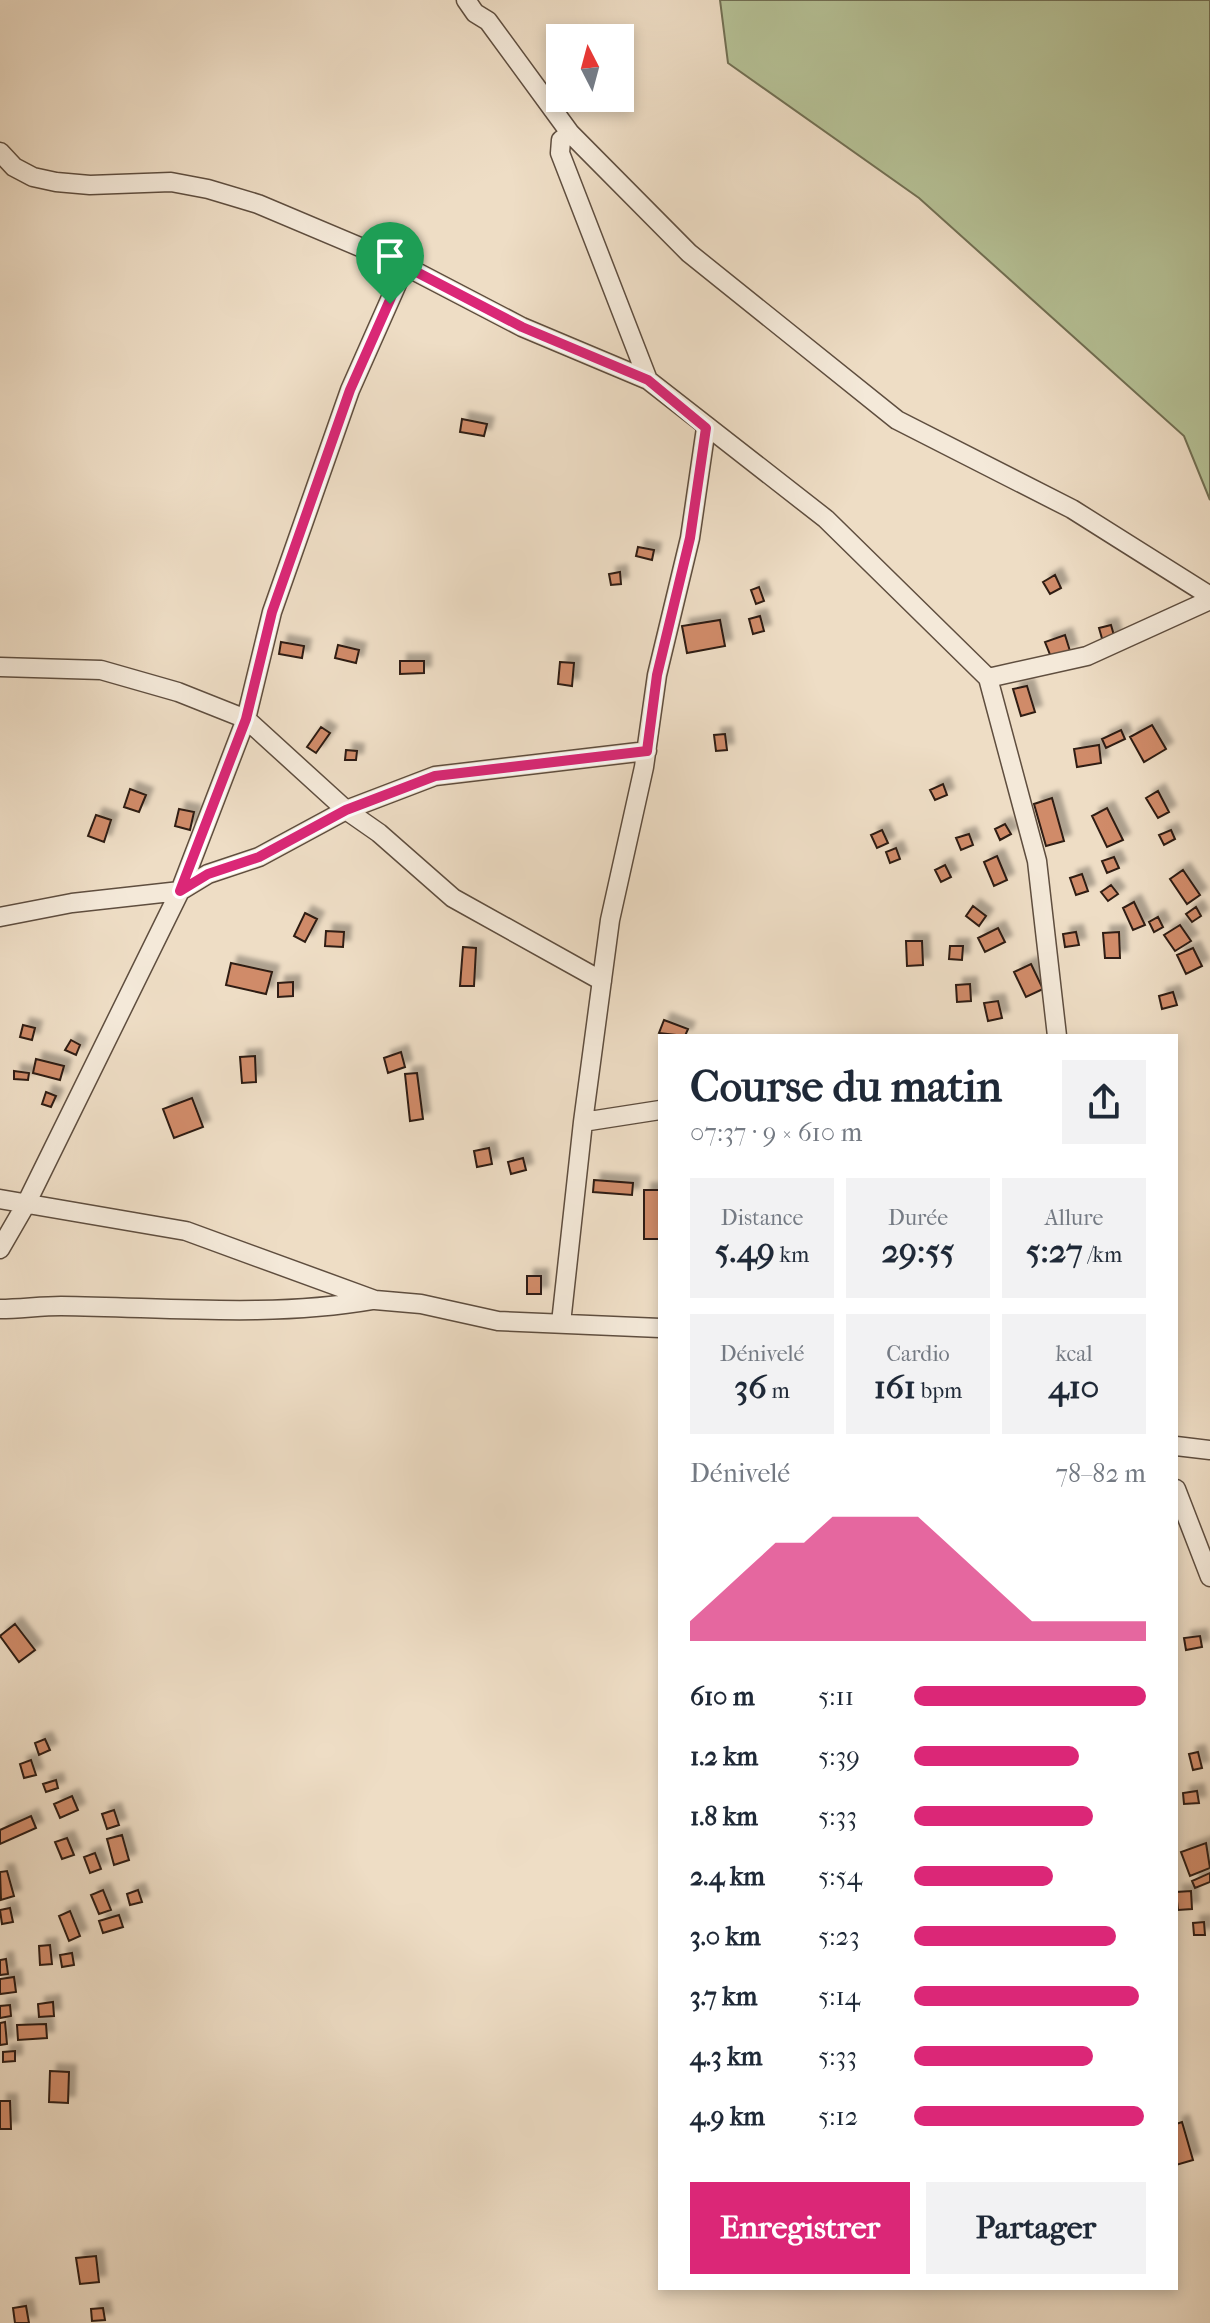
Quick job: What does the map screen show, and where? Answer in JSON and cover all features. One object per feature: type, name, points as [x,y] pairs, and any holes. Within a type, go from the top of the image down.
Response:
[{"type":"street","points":[[466,0],[475,13],[488,21],[570,133],[689,253],[897,420],[1072,509],[1210,598]]},
{"type":"street","points":[[570,133],[561,140],[560,153],[648,380]]},
{"type":"street","points":[[0,152],[14,167],[33,177],[56,182],[90,185],[171,182],[208,189],[258,204],[405,266],[522,327],[648,380],[826,519],[988,678],[1037,861],[1057,1034]]},
{"type":"street","points":[[0,1249],[26,1204],[180,891],[246,719],[277,597],[350,390],[405,266]]},
{"type":"street","points":[[561,1323],[583,1122],[613,903],[647,751],[657,675],[690,538],[706,428]]},
{"type":"street","points":[[988,678],[1087,656],[1210,598]]},
{"type":"street","points":[[0,667],[101,670],[178,692],[246,719],[346,810],[379,833],[453,898],[602,981]]},
{"type":"street","points":[[0,917],[72,903],[180,891],[208,874],[259,857],[346,810],[456,771],[647,751]]},
{"type":"street","points":[[583,1122],[658,1110]]},
{"type":"street","points":[[0,1199],[186,1231],[375,1300]]},
{"type":"street","points":[[0,1309],[59,1306],[256,1310],[339,1306],[375,1300],[421,1304],[498,1321],[658,1328]]},
{"type":"street","points":[[1178,1446],[1210,1450]]},
{"type":"street","points":[[1178,1494],[1210,1577]]},
{"type":"green space","points":[[720,0],[1210,0],[1210,500],[1184,436],[919,198],[728,63]]},
{"type":"building","points":[[462,419],[487,424],[484,436],[460,432]]},
{"type":"building","points":[[638,547],[654,550],[652,560],[636,556]]},
{"type":"building","points":[[620,572],[621,584],[611,585],[609,574]]},
{"type":"building","points":[[1055,575],[1061,588],[1050,594],[1043,582]]},
{"type":"building","points":[[759,587],[764,601],[756,604],[751,590]]},
{"type":"building","points":[[760,616],[764,631],[753,634],[749,619]]},
{"type":"building","points":[[720,620],[725,646],[687,653],[682,626]]},
{"type":"building","points":[[1111,625],[1115,639],[1103,642],[1099,628]]},
{"type":"building","points":[[1065,635],[1070,651],[1051,657],[1045,642]]},
{"type":"building","points":[[281,642],[304,646],[302,658],[279,654]]},
{"type":"building","points":[[338,645],[359,650],[356,663],[335,658]]},
{"type":"building","points":[[400,661],[424,661],[424,673],[400,674]]},
{"type":"building","points":[[560,662],[574,663],[572,686],[558,684]]},
{"type":"building","points":[[1027,686],[1035,712],[1021,716],[1013,689]]},
{"type":"building","points":[[1152,725],[1166,749],[1144,762],[1130,737]]},
{"type":"building","points":[[321,727],[330,733],[316,753],[307,747]]},
{"type":"building","points":[[1121,730],[1125,739],[1106,748],[1102,739]]},
{"type":"building","points":[[725,734],[727,750],[716,751],[714,735]]},
{"type":"building","points":[[1099,745],[1101,763],[1077,767],[1074,749]]},
{"type":"building","points":[[346,750],[357,751],[356,760],[345,760]]},
{"type":"building","points":[[943,784],[947,795],[935,800],[930,790]]},
{"type":"building","points":[[130,789],[146,795],[139,812],[124,807]]},
{"type":"building","points":[[1158,791],[1169,812],[1158,818],[1146,798]]},
{"type":"building","points":[[1052,798],[1064,841],[1046,846],[1034,804]]},
{"type":"building","points":[[1107,808],[1123,840],[1107,847],[1092,816]]},
{"type":"building","points":[[179,809],[194,812],[190,830],[175,826]]},
{"type":"building","points":[[96,815],[111,820],[104,842],[88,836]]},
{"type":"building","points":[[1005,824],[1011,834],[1000,840],[995,829]]},
{"type":"building","points":[[882,830],[888,843],[877,848],[871,835]]},
{"type":"building","points":[[1171,830],[1175,839],[1164,845],[1159,835]]},
{"type":"building","points":[[969,834],[973,845],[961,850],[956,838]]},
{"type":"building","points":[[896,848],[900,859],[890,863],[886,852]]},
{"type":"building","points":[[997,856],[1007,880],[994,886],[984,862]]},
{"type":"building","points":[[1114,857],[1119,868],[1107,873],[1102,861]]},
{"type":"building","points":[[945,865],[951,877],[941,882],[935,870]]},
{"type":"building","points":[[1183,870],[1200,895],[1187,904],[1170,879]]},
{"type":"building","points":[[1082,874],[1088,891],[1076,895],[1070,878]]},
{"type":"building","points":[[1111,885],[1118,894],[1108,901],[1101,892]]},
{"type":"building","points":[[1134,902],[1145,925],[1133,930],[1123,908]]},
{"type":"building","points":[[973,906],[986,916],[979,926],[966,916]]},
{"type":"building","points":[[1196,907],[1201,916],[1192,922],[1186,914]]},
{"type":"building","points":[[305,913],[317,919],[305,942],[294,936]]},
{"type":"building","points":[[1158,917],[1163,927],[1154,932],[1149,922]]},
{"type":"building","points":[[1180,925],[1191,941],[1175,951],[1164,935]]},
{"type":"building","points":[[998,928],[1005,942],[985,952],[978,938]]},
{"type":"building","points":[[326,931],[344,932],[343,947],[325,946]]},
{"type":"building","points":[[1076,932],[1079,945],[1065,947],[1063,934]]},
{"type":"building","points":[[1119,932],[1120,958],[1105,958],[1103,933]]},
{"type":"building","points":[[906,941],[922,941],[923,965],[907,966]]},
{"type":"building","points":[[950,946],[963,946],[962,960],[949,959]]},
{"type":"building","points":[[463,947],[476,948],[474,986],[460,986]]},
{"type":"building","points":[[1193,948],[1202,966],[1186,974],[1177,955]]},
{"type":"building","points":[[231,963],[272,972],[266,994],[226,985]]},
{"type":"building","points":[[1031,964],[1043,989],[1026,997],[1014,972]]},
{"type":"building","points":[[293,982],[293,996],[278,997],[278,983]]},
{"type":"building","points":[[970,984],[971,1001],[957,1002],[956,985]]},
{"type":"building","points":[[1173,992],[1177,1005],[1162,1009],[1159,996]]},
{"type":"building","points":[[998,1001],[1002,1018],[988,1021],[984,1003]]},
{"type":"building","points":[[664,1020],[688,1029],[686,1034],[659,1033]]},
{"type":"building","points":[[23,1025],[35,1028],[32,1040],[20,1037]]},
{"type":"building","points":[[71,1040],[80,1045],[76,1055],[65,1050]]},
{"type":"building","points":[[401,1052],[405,1067],[388,1073],[384,1058]]},
{"type":"building","points":[[255,1056],[256,1082],[242,1083],[240,1057]]},
{"type":"building","points":[[36,1059],[64,1066],[60,1080],[33,1073]]},
{"type":"building","points":[[14,1071],[29,1073],[28,1080],[14,1079]]},
{"type":"building","points":[[417,1073],[423,1119],[410,1121],[405,1074]]},
{"type":"building","points":[[46,1092],[56,1096],[51,1107],[42,1104]]},
{"type":"building","points":[[192,1098],[203,1127],[174,1138],[163,1109]]},
{"type":"building","points":[[489,1148],[492,1164],[477,1167],[474,1151]]},
{"type":"building","points":[[523,1158],[526,1170],[511,1174],[508,1162]]},
{"type":"building","points":[[594,1180],[633,1183],[632,1195],[593,1192]]},
{"type":"building","points":[[644,1190],[658,1190],[658,1239],[644,1239]]},
{"type":"building","points":[[527,1276],[541,1276],[541,1294],[527,1294]]},
{"type":"building","points":[[15,1624],[35,1650],[19,1662],[0,1636]]},
{"type":"building","points":[[1200,1636],[1202,1647],[1186,1650],[1184,1638]]},
{"type":"building","points":[[45,1739],[50,1750],[39,1755],[35,1743]]},
{"type":"building","points":[[1198,1752],[1202,1768],[1193,1770],[1189,1754]]},
{"type":"building","points":[[31,1760],[36,1775],[24,1778],[20,1764]]},
{"type":"building","points":[[56,1780],[58,1788],[46,1792],[43,1784]]},
{"type":"building","points":[[1197,1791],[1199,1803],[1184,1804],[1183,1793]]},
{"type":"building","points":[[72,1796],[78,1810],[60,1818],[54,1804]]},
{"type":"building","points":[[114,1810],[119,1825],[107,1829],[102,1814]]},
{"type":"building","points":[[31,1816],[36,1828],[0,1844],[0,1830]]},
{"type":"building","points":[[122,1835],[129,1860],[114,1865],[107,1839]]},
{"type":"building","points":[[67,1838],[74,1855],[62,1859],[55,1842]]},
{"type":"building","points":[[1206,1843],[1210,1868],[1190,1876],[1181,1852]]},
{"type":"building","points":[[95,1853],[101,1869],[90,1873],[84,1857]]},
{"type":"building","points":[[7,1871],[14,1896],[1,1900],[0,1872]]},
{"type":"building","points":[[1210,1873],[1210,1882],[1195,1888],[1192,1881]]},
{"type":"building","points":[[103,1890],[111,1910],[99,1914],[91,1895]]},
{"type":"building","points":[[138,1890],[142,1902],[130,1905],[127,1894]]},
{"type":"building","points":[[1191,1891],[1192,1909],[1178,1910],[1178,1892]]},
{"type":"building","points":[[10,1908],[13,1922],[2,1924],[0,1910]]},
{"type":"building","points":[[70,1911],[80,1936],[69,1941],[59,1916]]},
{"type":"building","points":[[119,1915],[123,1927],[103,1933],[99,1921]]},
{"type":"building","points":[[1204,1922],[1205,1935],[1194,1935],[1193,1923]]},
{"type":"building","points":[[50,1945],[52,1964],[40,1965],[39,1946]]},
{"type":"building","points":[[72,1953],[74,1965],[62,1967],[60,1955]]},
{"type":"building","points":[[6,1959],[8,1974],[0,1975],[0,1960]]},
{"type":"building","points":[[14,1977],[16,1992],[0,1994],[0,1979]]},
{"type":"building","points":[[53,2002],[54,2016],[39,2017],[38,2004]]},
{"type":"building","points":[[10,2005],[11,2016],[0,2018],[0,2006]]},
{"type":"building","points":[[5,2022],[7,2044],[0,2045],[0,2023]]},
{"type":"building","points":[[46,2024],[47,2038],[18,2040],[17,2025]]},
{"type":"building","points":[[15,2051],[15,2061],[3,2062],[3,2052]]},
{"type":"building","points":[[50,2071],[69,2072],[68,2103],[49,2102]]},
{"type":"building","points":[[0,2101],[10,2101],[11,2129],[0,2129]]},
{"type":"building","points":[[1182,2122],[1193,2160],[1178,2164],[1178,2123]]},
{"type":"building","points":[[96,2256],[99,2282],[80,2284],[76,2258]]},
{"type":"building","points":[[26,2306],[29,2323],[15,2323],[13,2308]]},
{"type":"building","points":[[103,2308],[105,2320],[92,2321],[91,2309]]},
{"type":"route","points":[[405,266],[522,327],[648,380],[706,428],[690,538],[657,675],[647,751],[456,771],[435,776],[346,810],[259,857],[208,874],[180,891],[246,719],[272,612],[350,390],[390,304],[405,266]]}]
